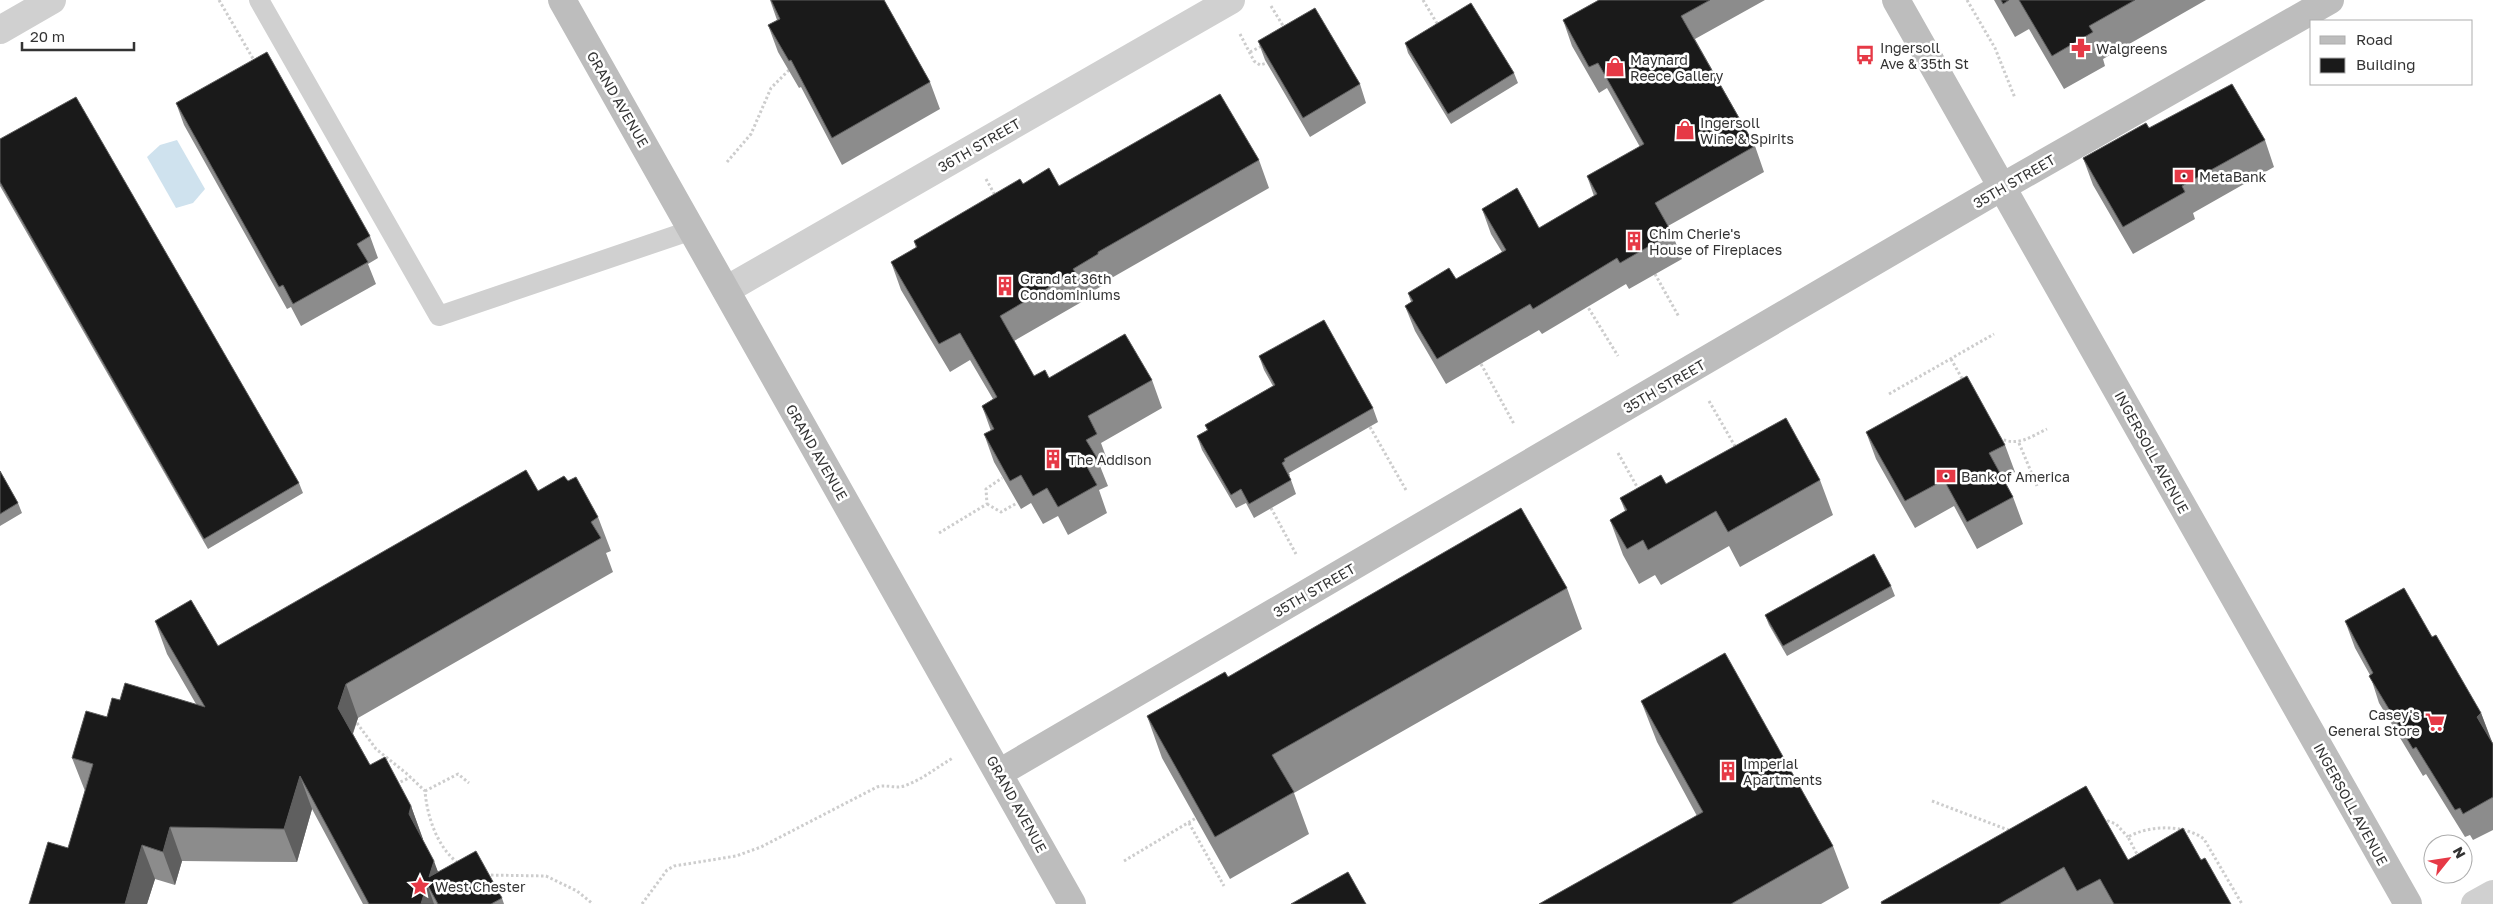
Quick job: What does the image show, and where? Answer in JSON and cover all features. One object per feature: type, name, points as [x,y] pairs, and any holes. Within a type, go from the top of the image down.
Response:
[{"type":"main road","name":"GRAND AVENUE","points":[[562,0],[1072,904]]},
{"type":"main road","name":"INGERSOLL AVENUE","points":[[1896,0],[2408,904]]},
{"type":"main road","name":"35TH STREET","points":[[999,772],[1858,274],[2002,187],[2330,0]]},
{"type":"street","points":[[0,30],[52,0]]},
{"type":"street","name":"36TH STREET","points":[[726,290],[1231,0]]},
{"type":"street","points":[[2475,904],[2493,894]]},
{"type":"lane","points":[[259,0],[439,316],[692,230]]},
{"type":"path","points":[[219,0],[256,64]]},
{"type":"path","points":[[1423,0],[1442,32]]},
{"type":"path","points":[[1967,0],[1995,48],[2015,98]]},
{"type":"path","points":[[1271,6],[1287,33]]},
{"type":"path","points":[[1236,26],[1256,64],[1266,63]]},
{"type":"path","points":[[1249,52],[1264,45]]},
{"type":"path","points":[[726,162],[751,134],[771,88],[789,70]]},
{"type":"path","points":[[982,172],[1000,204]]},
{"type":"path","points":[[1655,274],[1679,316]]},
{"type":"path","points":[[1584,305],[1586,303],[1618,356]]},
{"type":"path","points":[[1889,394],[1994,334]]},
{"type":"path","points":[[1951,358],[1968,388]]},
{"type":"path","points":[[1481,364],[1514,424]]},
{"type":"path","points":[[1709,400],[1739,452]]},
{"type":"path","points":[[1370,427],[1406,490]]},
{"type":"path","points":[[1994,435],[2006,442],[2019,443],[2047,428]]},
{"type":"path","points":[[2019,443],[2037,486]]},
{"type":"path","points":[[1618,453],[1641,495]]},
{"type":"path","points":[[987,504],[986,489],[1002,478]]},
{"type":"path","points":[[987,504],[1000,512],[1017,503]]},
{"type":"path","points":[[939,534],[987,504]]},
{"type":"path","points":[[1271,508],[1296,554]]},
{"type":"path","points":[[357,723],[376,750],[411,777],[425,791],[426,804],[441,844],[451,858],[464,867]]},
{"type":"path","points":[[642,904],[667,870],[674,866],[736,856],[761,847],[877,787],[885,784],[902,786],[920,779],[981,741]]},
{"type":"path","points":[[425,791],[458,774],[469,783]]},
{"type":"path","points":[[395,784],[411,777]]},
{"type":"path","points":[[1932,801],[2015,832]]},
{"type":"path","points":[[1124,861],[1196,818]]},
{"type":"path","points":[[1189,822],[1224,886]]},
{"type":"path","points":[[2100,826],[2111,822],[2122,830],[2140,861]]},
{"type":"path","points":[[2128,838],[2136,832],[2152,829],[2185,829],[2195,832],[2204,839],[2241,904]]},
{"type":"path","points":[[482,874],[546,876],[577,891],[593,904]]},
{"type":"water","points":[[177,140],[205,189],[193,203],[176,208],[147,157],[160,145]]},
{"type":"building","points":[[771,0],[884,0],[930,82],[832,138],[791,60],[789,61],[768,25],[780,19]]},
{"type":"building","points":[[1599,0],[1710,0],[1681,16],[1755,146],[1655,203],[1672,233],[1620,263],[1617,258],[1533,309],[1530,304],[1437,359],[1405,306],[1413,301],[1408,293],[1449,268],[1456,279],[1506,250],[1482,209],[1517,188],[1539,228],[1597,194],[1587,176],[1644,144],[1598,63],[1589,67],[1563,20]]},
{"type":"building","points":[[2001,0],[2009,0],[2003,4]]},
{"type":"building","points":[[2019,0],[2135,0],[2089,26],[2093,32],[2052,56]]},
{"type":"building","points":[[1471,3],[1514,73],[1448,114],[1405,43]]},
{"type":"building","points":[[1315,8],[1360,84],[1303,118],[1258,41]]},
{"type":"building","points":[[267,52],[370,236],[357,244],[368,262],[293,304],[283,285],[279,287],[176,103]]},
{"type":"building","points":[[2232,84],[2265,140],[2182,186],[2185,192],[2123,227],[2083,158],[2146,123],[2149,128]]},
{"type":"building","points":[[1220,94],[1259,160],[1098,252],[1098,254],[1073,269],[1075,272],[1000,316],[1034,376],[1045,370],[1049,378],[1125,334],[1152,380],[1088,416],[1097,434],[1086,440],[1097,458],[1086,465],[1097,485],[1058,507],[1047,488],[1033,496],[1021,475],[1010,481],[984,434],[994,429],[982,406],[997,397],[960,333],[939,344],[891,262],[917,247],[914,241],[1020,179],[1023,184],[1049,168],[1059,186]]},
{"type":"building","points":[[76,97],[299,483],[204,539],[0,182],[0,139]]},
{"type":"building","points":[[1324,320],[1373,408],[1284,459],[1285,461],[1282,463],[1291,480],[1249,504],[1241,489],[1231,495],[1197,436],[1208,430],[1205,425],[1275,385],[1259,356]]},
{"type":"building","name":"Bank of America","points":[[1967,376],[2005,445],[1989,453],[2013,497],[1967,522],[1944,480],[1905,501],[1866,432]]},
{"type":"building","points":[[1786,418],[1820,480],[1728,532],[1716,511],[1648,550],[1643,540],[1627,549],[1610,520],[1627,510],[1620,498],[1661,475],[1666,484]]},
{"type":"building","points":[[526,470],[538,491],[564,476],[568,481],[576,477],[598,517],[591,522],[601,538],[346,684],[338,708],[370,765],[385,757],[411,806],[409,814],[434,861],[429,877],[476,851],[502,898],[491,904],[438,904],[427,884],[421,904],[369,904],[300,776],[284,829],[170,827],[163,852],[142,845],[125,904],[29,904],[48,842],[68,848],[93,764],[72,758],[86,711],[107,717],[112,698],[120,700],[125,683],[205,707],[155,621],[191,600],[218,646]]},
{"type":"building","points":[[0,471],[18,503],[0,514]]},
{"type":"building","points":[[1521,508],[1567,588],[1272,755],[1294,792],[1215,837],[1147,716],[1225,672],[1228,677]]},
{"type":"building","points":[[1874,554],[1891,586],[1783,646],[1765,615]]},
{"type":"building","name":"Casey's General Store","points":[[2404,588],[2432,637],[2436,635],[2481,713],[2477,717],[2493,744],[2493,797],[2463,814],[2460,808],[2455,810],[2416,747],[2413,749],[2369,676],[2373,673],[2345,621]]},
{"type":"building","name":"Imperial Apartments","points":[[1725,653],[1833,846],[1731,904],[1539,904],[1703,812],[1641,701]]},
{"type":"building","points":[[2086,786],[2128,860],[2183,828],[2201,860],[2205,858],[2231,904],[2114,904],[2100,879],[2077,891],[2064,867],[1999,904],[1882,904],[1881,902]]},
{"type":"building","points":[[1348,872],[1366,904],[1291,904]]},
{"type":"place","name":"Walgreens","points":[[2081,48]]},
{"type":"place","name":"Ingersoll Ave & 35th St","points":[[1865,55]]},
{"type":"place","name":"Maynard Reece Gallery","points":[[1615,67]]},
{"type":"place","name":"Ingersoll Wine & Spirits","points":[[1685,130]]},
{"type":"place","name":"MetaBank","points":[[2184,176]]},
{"type":"place","name":"Chim Cherie's House of Fireplaces","points":[[1634,241]]},
{"type":"place","name":"Grand at 36th Condominiums","points":[[1005,286]]},
{"type":"place","name":"The Addison","points":[[1053,459]]},
{"type":"place","name":"Bank of America","points":[[1946,476]]},
{"type":"place","name":"Casey's General Store","points":[[2435,722]]},
{"type":"place","name":"Imperial Apartments","points":[[1728,771]]},
{"type":"place","name":"West Chester","points":[[420,886]]}]
